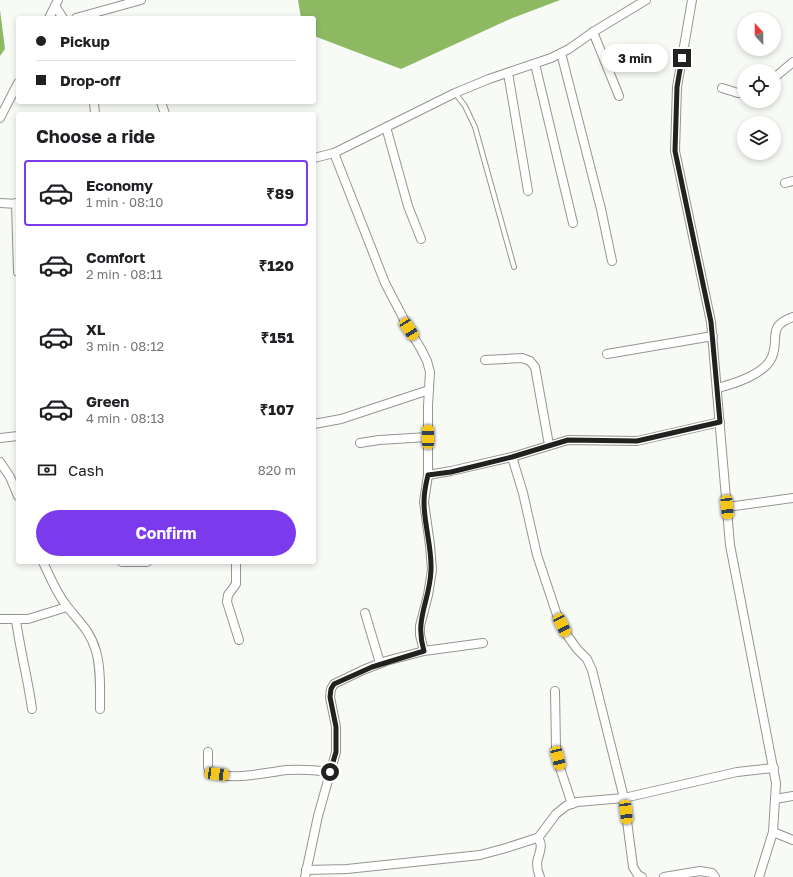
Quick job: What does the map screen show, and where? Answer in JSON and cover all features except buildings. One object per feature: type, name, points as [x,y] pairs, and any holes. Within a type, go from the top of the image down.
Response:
[{"type":"street","points":[[83,16],[141,0]]},
{"type":"street","points":[[316,158],[334,154],[455,93],[489,79],[551,58],[646,0]]},
{"type":"street","points":[[692,0],[677,87],[675,151],[711,322],[730,545],[776,783],[773,832],[759,877]]},
{"type":"street","points":[[50,16],[56,3]]},
{"type":"street","points":[[56,3],[62,16]]},
{"type":"street","points":[[593,32],[619,96]]},
{"type":"street","points":[[561,53],[602,209],[612,261]]},
{"type":"street","points":[[781,72],[793,62]]},
{"type":"street","points":[[536,64],[573,223]]},
{"type":"street","points":[[508,73],[528,191]]},
{"type":"street","points":[[1,116],[16,87]]},
{"type":"street","points":[[722,88],[737,93]]},
{"type":"street","points":[[386,128],[408,206],[421,239]]},
{"type":"street","points":[[334,154],[385,282],[409,329],[422,348],[430,372],[428,475],[424,502],[432,570],[428,595],[420,626],[420,635],[424,651]]},
{"type":"street","points":[[0,203],[16,204]]},
{"type":"street","points":[[717,388],[730,385],[764,368],[773,356],[775,336],[778,326],[784,320],[793,317]]},
{"type":"street","points":[[607,354],[713,336]]},
{"type":"street","points":[[485,360],[522,358],[530,361],[535,367],[549,445]]},
{"type":"street","points":[[316,424],[341,419],[429,390]]},
{"type":"street","points":[[428,475],[451,472],[512,457],[568,440],[637,441],[720,422]]},
{"type":"street","points":[[0,438],[16,436]]},
{"type":"street","points":[[360,443],[379,440],[428,437]]},
{"type":"street","points":[[512,457],[523,493],[537,555],[557,615],[567,635],[577,649],[587,659],[592,670],[624,798],[633,867],[638,875],[642,877]]},
{"type":"street","points":[[0,462],[10,477],[16,491]]},
{"type":"street","points":[[727,507],[793,498]]},
{"type":"street","points":[[44,564],[55,588],[67,607],[87,631],[96,651],[99,670],[100,709]]},
{"type":"street","points":[[236,564],[237,581],[235,588],[228,595],[227,602],[239,640]]},
{"type":"street","points":[[0,619],[16,620],[38,617],[67,607]]},
{"type":"street","points":[[365,613],[380,664]]},
{"type":"street","points":[[16,620],[19,642],[29,684],[32,709]]},
{"type":"street","points":[[483,643],[424,651],[380,664],[334,684],[331,689],[330,697],[336,727],[336,752],[318,816],[305,873],[480,855],[538,838],[556,814],[566,806],[578,802],[624,798],[737,772],[774,768]]},
{"type":"street","points":[[555,691],[556,748],[560,768],[572,804]]},
{"type":"street","points":[[208,752],[209,770],[217,774],[248,776],[287,770],[330,772]]},
{"type":"street","points":[[775,799],[793,796]]},
{"type":"street","points":[[773,832],[793,840]]},
{"type":"street","points":[[538,838],[540,841],[540,850],[537,864],[540,877]]},
{"type":"street","points":[[664,877],[700,871],[712,873],[715,877]]},
{"type":"lane","points":[[455,93],[465,106],[475,128],[514,268]]},
{"type":"shaded area","points":[[298,0],[560,0],[510,19],[401,69],[316,37],[316,16],[301,16]]},
{"type":"shaded area","points":[[0,10],[5,49],[0,56]]},
{"type":"route","points":[[330,772],[336,752],[336,727],[330,697],[331,689],[334,684],[386,661],[424,651],[421,644],[420,626],[428,595],[432,570],[424,502],[428,475],[451,472],[512,457],[568,440],[620,442],[637,441],[720,422],[711,322],[675,151],[677,87],[682,58]]}]
